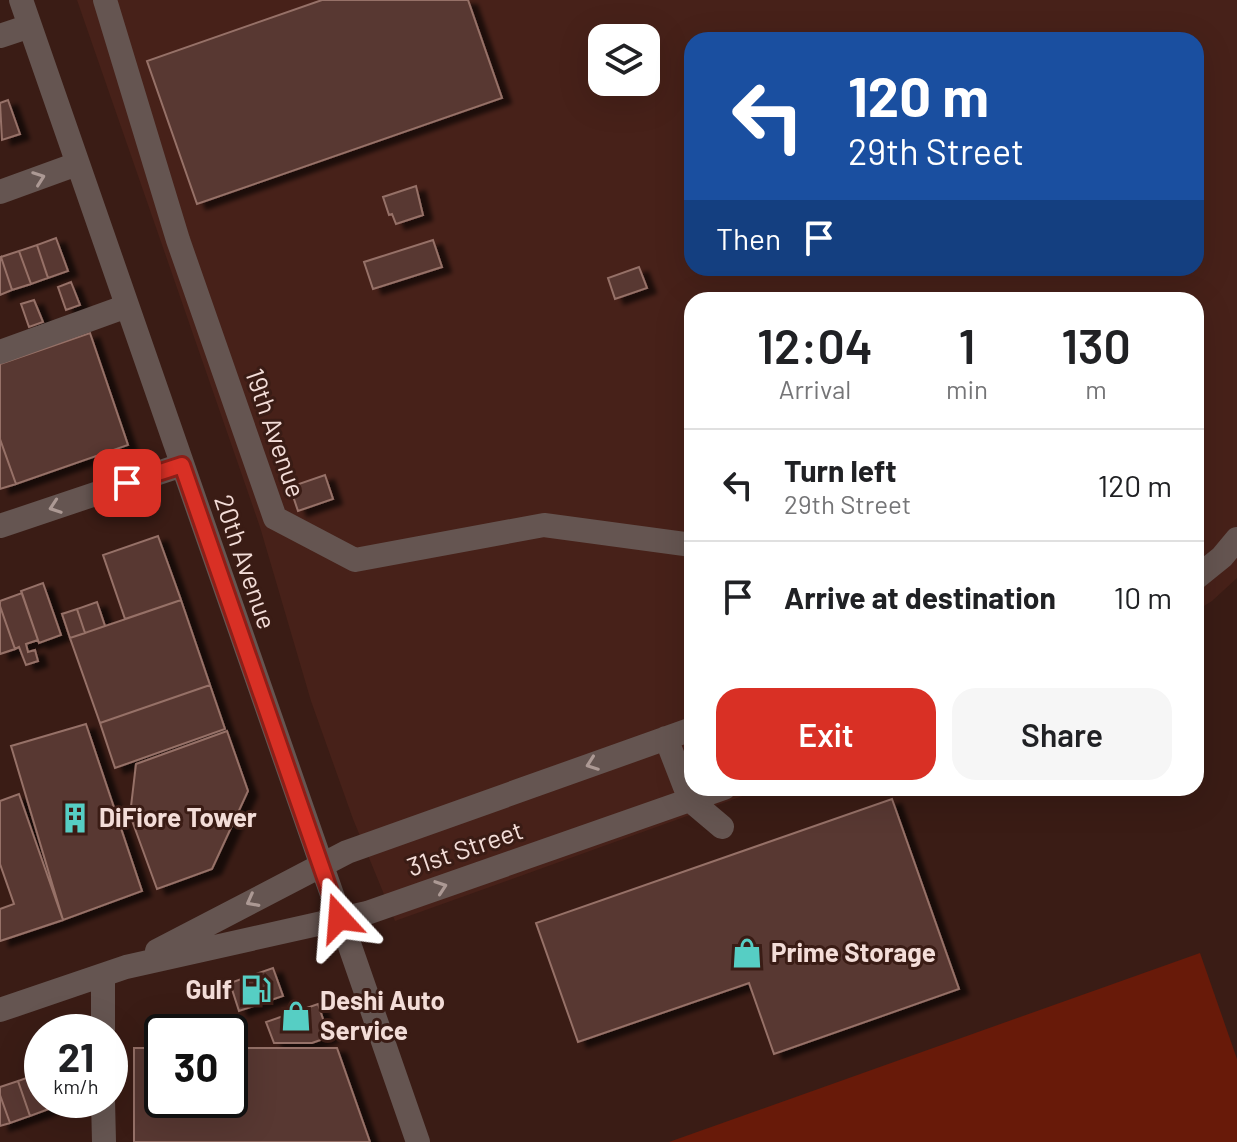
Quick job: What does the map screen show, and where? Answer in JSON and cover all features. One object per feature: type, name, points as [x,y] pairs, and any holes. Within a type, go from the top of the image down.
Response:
[{"type":"street","name":"20th Avenue","points":[[21,0],[418,1142]]},
{"type":"street","name":"19th Avenue","points":[[105,0],[178,240],[275,518],[355,560],[544,525],[684,544]]},
{"type":"street","points":[[0,36],[30,26]]},
{"type":"street","points":[[0,192],[77,164]]},
{"type":"street","points":[[0,352],[127,306]]},
{"type":"street","points":[[0,526],[182,465]]},
{"type":"street","points":[[1204,572],[1237,539]]},
{"type":"street","name":"31st Street","points":[[114,971],[362,846],[684,732]]},
{"type":"street","points":[[666,738],[684,784]]},
{"type":"street","points":[[688,796],[722,827]]},
{"type":"street","name":"31st Street","points":[[0,1010],[114,971],[367,913],[701,796]]},
{"type":"street","points":[[106,1014],[114,971]]},
{"type":"street","points":[[103,1118],[104,1142]]},
{"type":"shaded area","points":[[77,0],[1237,0],[1237,578],[1204,606],[1204,292],[684,292],[684,796],[743,796],[395,921],[353,819],[311,701],[260,527]]},
{"type":"shaded area","points":[[1200,953],[1237,1059],[1237,1142],[669,1142]]},
{"type":"building","points":[[322,0],[468,0],[502,98],[197,204],[147,61]]},
{"type":"building","points":[[8,100],[20,134],[2,140],[0,103]]},
{"type":"building","points":[[416,186],[423,215],[396,224],[392,214],[389,215],[383,197]]},
{"type":"building","points":[[56,238],[68,271],[48,278],[37,245]]},
{"type":"building","points":[[433,240],[442,267],[373,289],[364,262]]},
{"type":"building","points":[[37,245],[48,278],[31,284],[19,251]]},
{"type":"building","points":[[19,251],[31,284],[12,290],[1,257]]},
{"type":"building","points":[[0,258],[12,290],[0,295]]},
{"type":"building","points":[[639,267],[647,288],[615,299],[608,278]]},
{"type":"building","points":[[71,282],[80,305],[66,310],[58,287]]},
{"type":"building","points":[[34,300],[43,322],[29,327],[21,304]]},
{"type":"building","points":[[90,333],[128,445],[16,484],[0,439],[0,364]]},
{"type":"building","points":[[0,439],[16,484],[0,489]]},
{"type":"building","points":[[325,475],[333,499],[298,511],[290,487]]},
{"type":"building","points":[[158,536],[181,600],[125,619],[103,555]]},
{"type":"building","points":[[43,583],[61,635],[39,643],[21,591]]},
{"type":"building","points":[[22,593],[38,640],[26,644],[28,652],[35,650],[38,661],[26,665],[19,647],[15,649],[0,606],[0,601]]},
{"type":"building","points":[[181,600],[210,685],[100,723],[70,638]]},
{"type":"building","points":[[97,602],[105,626],[85,633],[77,609]]},
{"type":"building","points":[[0,606],[15,649],[0,654]]},
{"type":"building","points":[[77,609],[85,633],[70,638],[62,614]]},
{"type":"building","points":[[210,685],[225,729],[115,768],[100,723]]},
{"type":"building","name":"DiFiore Tower","points":[[86,724],[142,891],[63,920],[11,746]]},
{"type":"building","points":[[227,731],[248,791],[212,869],[157,889],[130,815],[136,764]]},
{"type":"building","points":[[19,794],[63,920],[0,941],[0,909],[14,904],[0,864],[0,801]]},
{"type":"building","name":"Prime Storage","points":[[892,799],[959,989],[774,1054],[749,983],[578,1042],[536,923]]},
{"type":"building","name":"Gulf","points":[[273,968],[283,996],[239,1011],[230,983]]},
{"type":"building","points":[[318,1004],[329,1037],[312,1043],[274,1043],[266,1022]]},
{"type":"building","points":[[134,1048],[144,1048],[144,1118],[248,1118],[248,1048],[337,1048],[370,1142],[134,1142]]},
{"type":"building","points":[[24,1079],[24,1098],[18,1081]]},
{"type":"building","points":[[18,1081],[24,1098],[24,1118],[10,1123],[0,1087]]},
{"type":"building","points":[[0,1095],[10,1123],[0,1126]]},
{"type":"place","name":"DiFiore Tower","points":[[75,818]]},
{"type":"place","name":"Prime Storage","points":[[747,953]]},
{"type":"place","name":"Gulf","points":[[256,990]]},
{"type":"place","name":"Deshi Auto Service","points":[[296,1016]]},
{"type":"route","points":[[127,483],[182,465],[339,918]]}]
